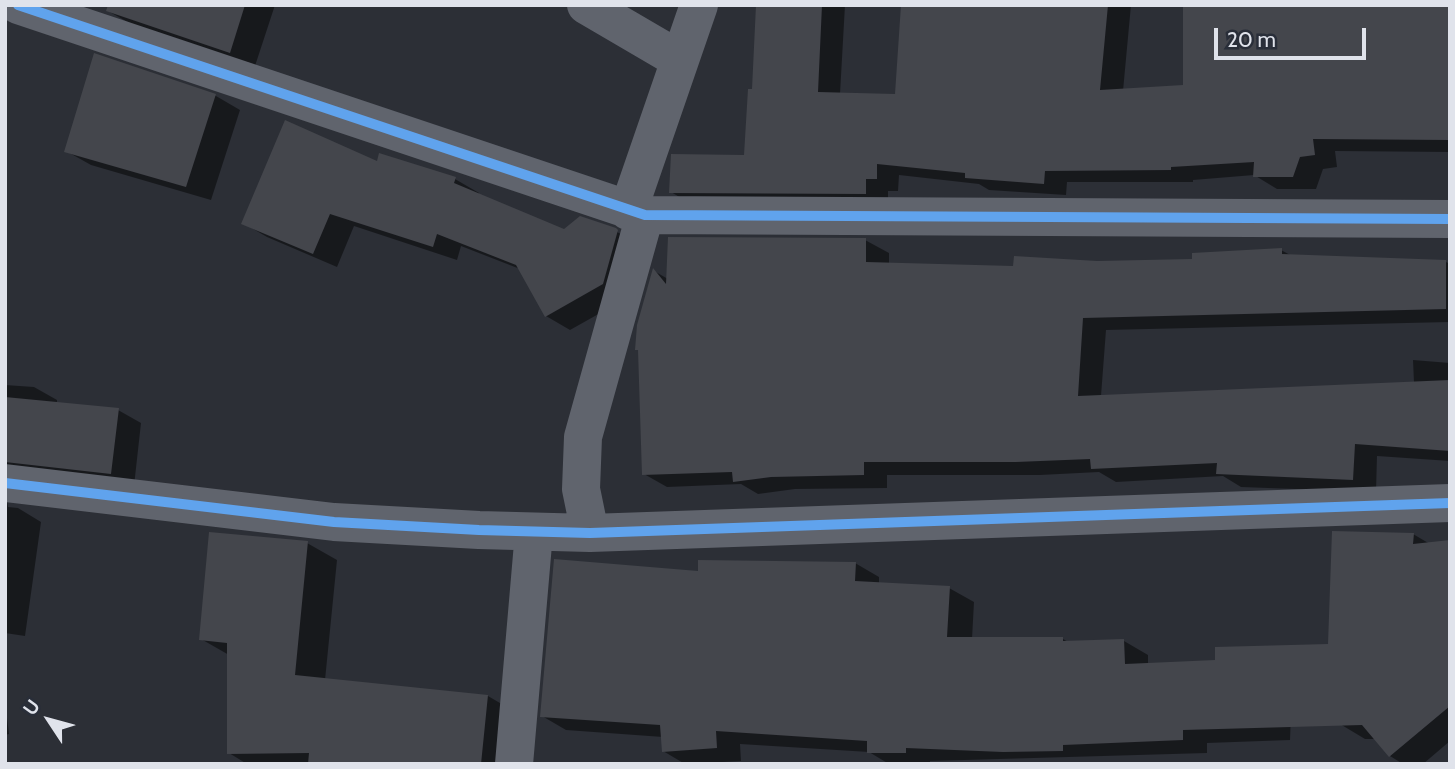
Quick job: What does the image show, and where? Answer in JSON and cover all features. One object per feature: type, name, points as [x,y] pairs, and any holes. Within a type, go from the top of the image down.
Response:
[{"type":"street","points":[[18,5],[636,213],[1450,219]]},
{"type":"street","points":[[586,5],[680,60]]},
{"type":"street","points":[[590,533],[582,489],[583,437],[636,213],[680,60],[699,5]]},
{"type":"street","points":[[5,483],[334,522],[590,533],[1450,503]]},
{"type":"street","points":[[514,764],[534,532]]},
{"type":"building","points":[[108,5],[245,5],[230,53],[106,11]]},
{"type":"building","points":[[756,5],[822,5],[818,92],[895,94],[901,5],[1108,5],[1100,90],[1183,85],[1183,5],[1450,7],[1450,140],[1313,139],[1315,155],[1300,157],[1293,177],[1253,177],[1254,162],[1171,167],[1171,170],[1045,171],[1044,184],[965,178],[965,173],[877,164],[877,179],[866,179],[866,194],[669,193],[671,154],[744,155],[748,89],[752,89]]},
{"type":"building","points":[[94,53],[216,94],[186,187],[64,152]]},
{"type":"building","points":[[285,120],[377,161],[379,153],[456,177],[454,183],[564,229],[580,216],[616,228],[618,230],[603,284],[545,317],[516,265],[437,234],[433,247],[330,214],[313,254],[241,224]]},
{"type":"building","points":[[668,237],[866,238],[866,262],[1013,266],[1014,256],[1097,261],[1192,259],[1192,253],[1282,248],[1282,254],[1446,260],[1446,309],[1083,318],[1078,396],[1450,380],[1450,451],[1355,444],[1353,480],[1216,474],[1217,463],[1091,469],[1090,459],[864,462],[864,475],[771,477],[733,482],[732,472],[642,475],[638,350],[635,350],[637,325],[653,268],[666,284]]},
{"type":"building","points":[[5,397],[119,408],[111,474],[5,462]]},
{"type":"building","points":[[1332,531],[1414,533],[1413,544],[1450,540],[1450,706],[1389,757],[1362,725],[1183,730],[1183,740],[1063,745],[1063,751],[1003,752],[906,748],[906,753],[867,753],[867,741],[716,731],[717,748],[662,752],[660,725],[540,717],[554,559],[698,571],[698,560],[856,562],[855,581],[950,586],[947,637],[1063,637],[1063,641],[1124,639],[1125,664],[1215,660],[1215,647],[1328,644]]},
{"type":"building","points":[[209,532],[308,541],[295,675],[488,695],[481,764],[308,764],[309,753],[227,754],[227,643],[199,640]]},
{"type":"cycle path","points":[[18,5],[645,215],[1450,219]]},
{"type":"cycle path","points":[[5,483],[334,522],[590,533],[1450,503]]}]
